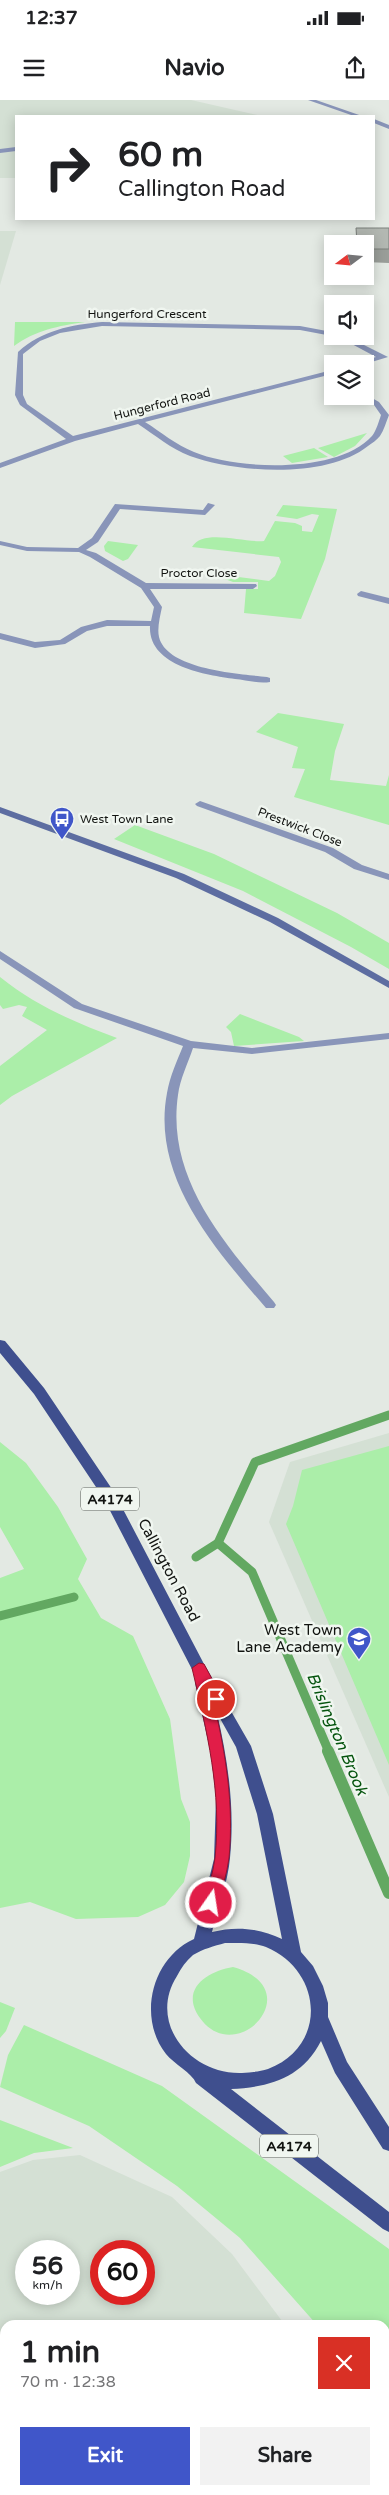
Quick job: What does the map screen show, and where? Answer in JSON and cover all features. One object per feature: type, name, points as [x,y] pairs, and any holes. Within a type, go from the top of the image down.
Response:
[{"type":"main road","points":[[0,810],[180,876],[274,920],[389,985]]},
{"type":"main road","name":"Callington Road","points":[[0,1344],[39,1391],[109,1496],[199,1668],[243,1746],[265,1814],[293,1954]]},
{"type":"main road","name":"Callington Road","points":[[199,1668],[219,1754],[224,1798],[222,1859],[201,1943]]},
{"type":"main road","name":"A4174","points":[[389,2143],[341,2067],[320,2018],[318,1992],[310,1974],[293,1954],[278,1945],[252,1936],[225,1936],[201,1943],[178,1958],[161,1984],[157,2010],[159,2024],[171,2048],[190,2068],[257,2122],[389,2223]]},
{"type":"main road","name":"A4174","points":[[190,2068],[212,2078],[240,2083],[269,2078],[300,2059],[315,2037],[320,2018]]},
{"type":"street","points":[[310,100],[355,115]]},
{"type":"street","points":[[375,121],[389,127]]},
{"type":"street","points":[[0,151],[15,149]]},
{"type":"street","name":"Hungerford Crescent","points":[[72,439],[24,405],[19,395],[20,353],[32,341],[50,333],[74,326],[102,324],[300,328],[324,332]]},
{"type":"street","points":[[360,345],[385,356]]},
{"type":"street","name":"Hungerford Road","points":[[0,466],[72,439],[324,376]]},
{"type":"street","points":[[139,422],[191,454],[218,461],[261,466],[300,466],[334,461],[356,452],[375,439],[385,415],[382,408],[374,402]]},
{"type":"street","points":[[80,550],[95,540],[118,506],[205,513],[211,505]]},
{"type":"street","points":[[0,543],[27,549],[80,550],[93,556],[144,586],[158,607],[155,640],[166,653],[191,667],[217,674],[267,680]]},
{"type":"street","name":"Proctor Close","points":[[144,586],[253,586]]},
{"type":"street","points":[[361,594],[389,601]]},
{"type":"street","points":[[0,636],[36,645],[62,642],[84,628],[107,623],[155,624]]},
{"type":"street","name":"Prestwick Close","points":[[200,804],[330,850],[358,867],[389,877]]},
{"type":"street","points":[[0,954],[78,1006],[189,1044],[252,1050],[389,1036]]},
{"type":"street","points":[[189,1044],[172,1095],[170,1139],[188,1194],[228,1256],[270,1305]]},
{"type":"shaded area","points":[[0,100],[191,100],[258,115],[15,115],[15,178],[0,178]]},
{"type":"shaded area","points":[[0,231],[16,231],[0,285]]},
{"type":"shaded area","name":"West Town Lane Academy","points":[[389,1433],[389,1797],[269,1522],[290,1462]]},
{"type":"shaded area","points":[[80,2155],[172,2197],[232,2254],[281,2320],[0,2320],[0,2172],[33,2160]]},
{"type":"green space","points":[[15,322],[85,322],[48,330],[31,336],[14,346]]},
{"type":"green space","points":[[367,433],[355,446],[334,457],[318,448]]},
{"type":"green space","points":[[314,448],[328,457],[292,463],[283,456]]},
{"type":"green space","points":[[283,505],[337,509],[325,559],[301,619],[244,613],[246,589],[258,589],[258,582],[233,582],[222,578],[223,575],[269,581],[275,576],[281,562],[279,557],[192,547],[197,541],[214,537],[264,541],[275,521],[295,523],[302,526],[302,531],[312,532],[319,515],[312,514],[297,519],[276,516]]},
{"type":"green space","points":[[108,541],[138,545],[128,559],[123,561],[105,551],[104,546]]},
{"type":"green space","points":[[278,713],[344,724],[335,751],[330,780],[386,786],[389,775],[389,825],[294,797],[305,769],[292,768],[298,747],[256,732]]},
{"type":"green space","points":[[135,825],[214,854],[337,913],[389,943],[389,969],[243,891],[114,839]]},
{"type":"green space","points":[[0,977],[27,997],[42,1005],[86,1026],[117,1038],[12,1096],[0,1105],[0,1066],[47,1030],[22,1016],[27,1007],[19,1005],[3,1009],[0,1005]]},
{"type":"green space","points":[[240,1014],[299,1037],[304,1041],[234,1046],[231,1032],[226,1027]]},
{"type":"green space","points":[[0,1442],[26,1463],[58,1507],[87,1559],[78,1579],[101,1618],[133,1636],[170,1719],[181,1799],[190,1822],[190,1856],[184,1882],[165,1905],[138,1917],[76,1919],[30,1902],[0,1908],[0,1578],[24,1569],[0,1527]]},
{"type":"green space","name":"West Town Lane Academy","points":[[389,1446],[389,1765],[286,1524],[293,1506],[302,1470]]},
{"type":"green space","points":[[233,1967],[255,1978],[266,1991],[266,2006],[259,2020],[247,2030],[231,2035],[215,2031],[200,2018],[194,2008],[193,1998],[199,1983],[206,1977]]},
{"type":"green space","points":[[0,2002],[15,2008],[6,2031],[0,2038]]},
{"type":"green space","points":[[24,2025],[162,2086],[389,2249],[389,2320],[313,2320],[240,2238],[177,2186],[89,2126],[0,2087],[8,2055]]},
{"type":"green space","points":[[0,2120],[73,2148],[34,2153],[0,2167]]},
{"type":"building","points":[[356,228],[389,228],[389,249],[374,249],[374,235],[356,235]]},
{"type":"waterway","name":"Brislington Brook","points":[[218,1543],[255,1462],[389,1415]]},
{"type":"waterway","name":"Brislington Brook","points":[[196,1557],[218,1543]]},
{"type":"waterway","name":"Brislington Brook","points":[[218,1543],[252,1572],[329,1752]]},
{"type":"waterway","name":"Brislington Brook","points":[[0,1616],[74,1597]]},
{"type":"waterway","name":"Brislington Brook","points":[[328,1751],[389,1893]]},
{"type":"place","name":"West Town Lane","points":[[62,840]]},
{"type":"place","name":"West Town Lane Academy","points":[[359,1660]]},
{"type":"route","points":[[211,1903],[222,1859],[224,1798],[219,1754],[199,1668],[216,1699]]}]
